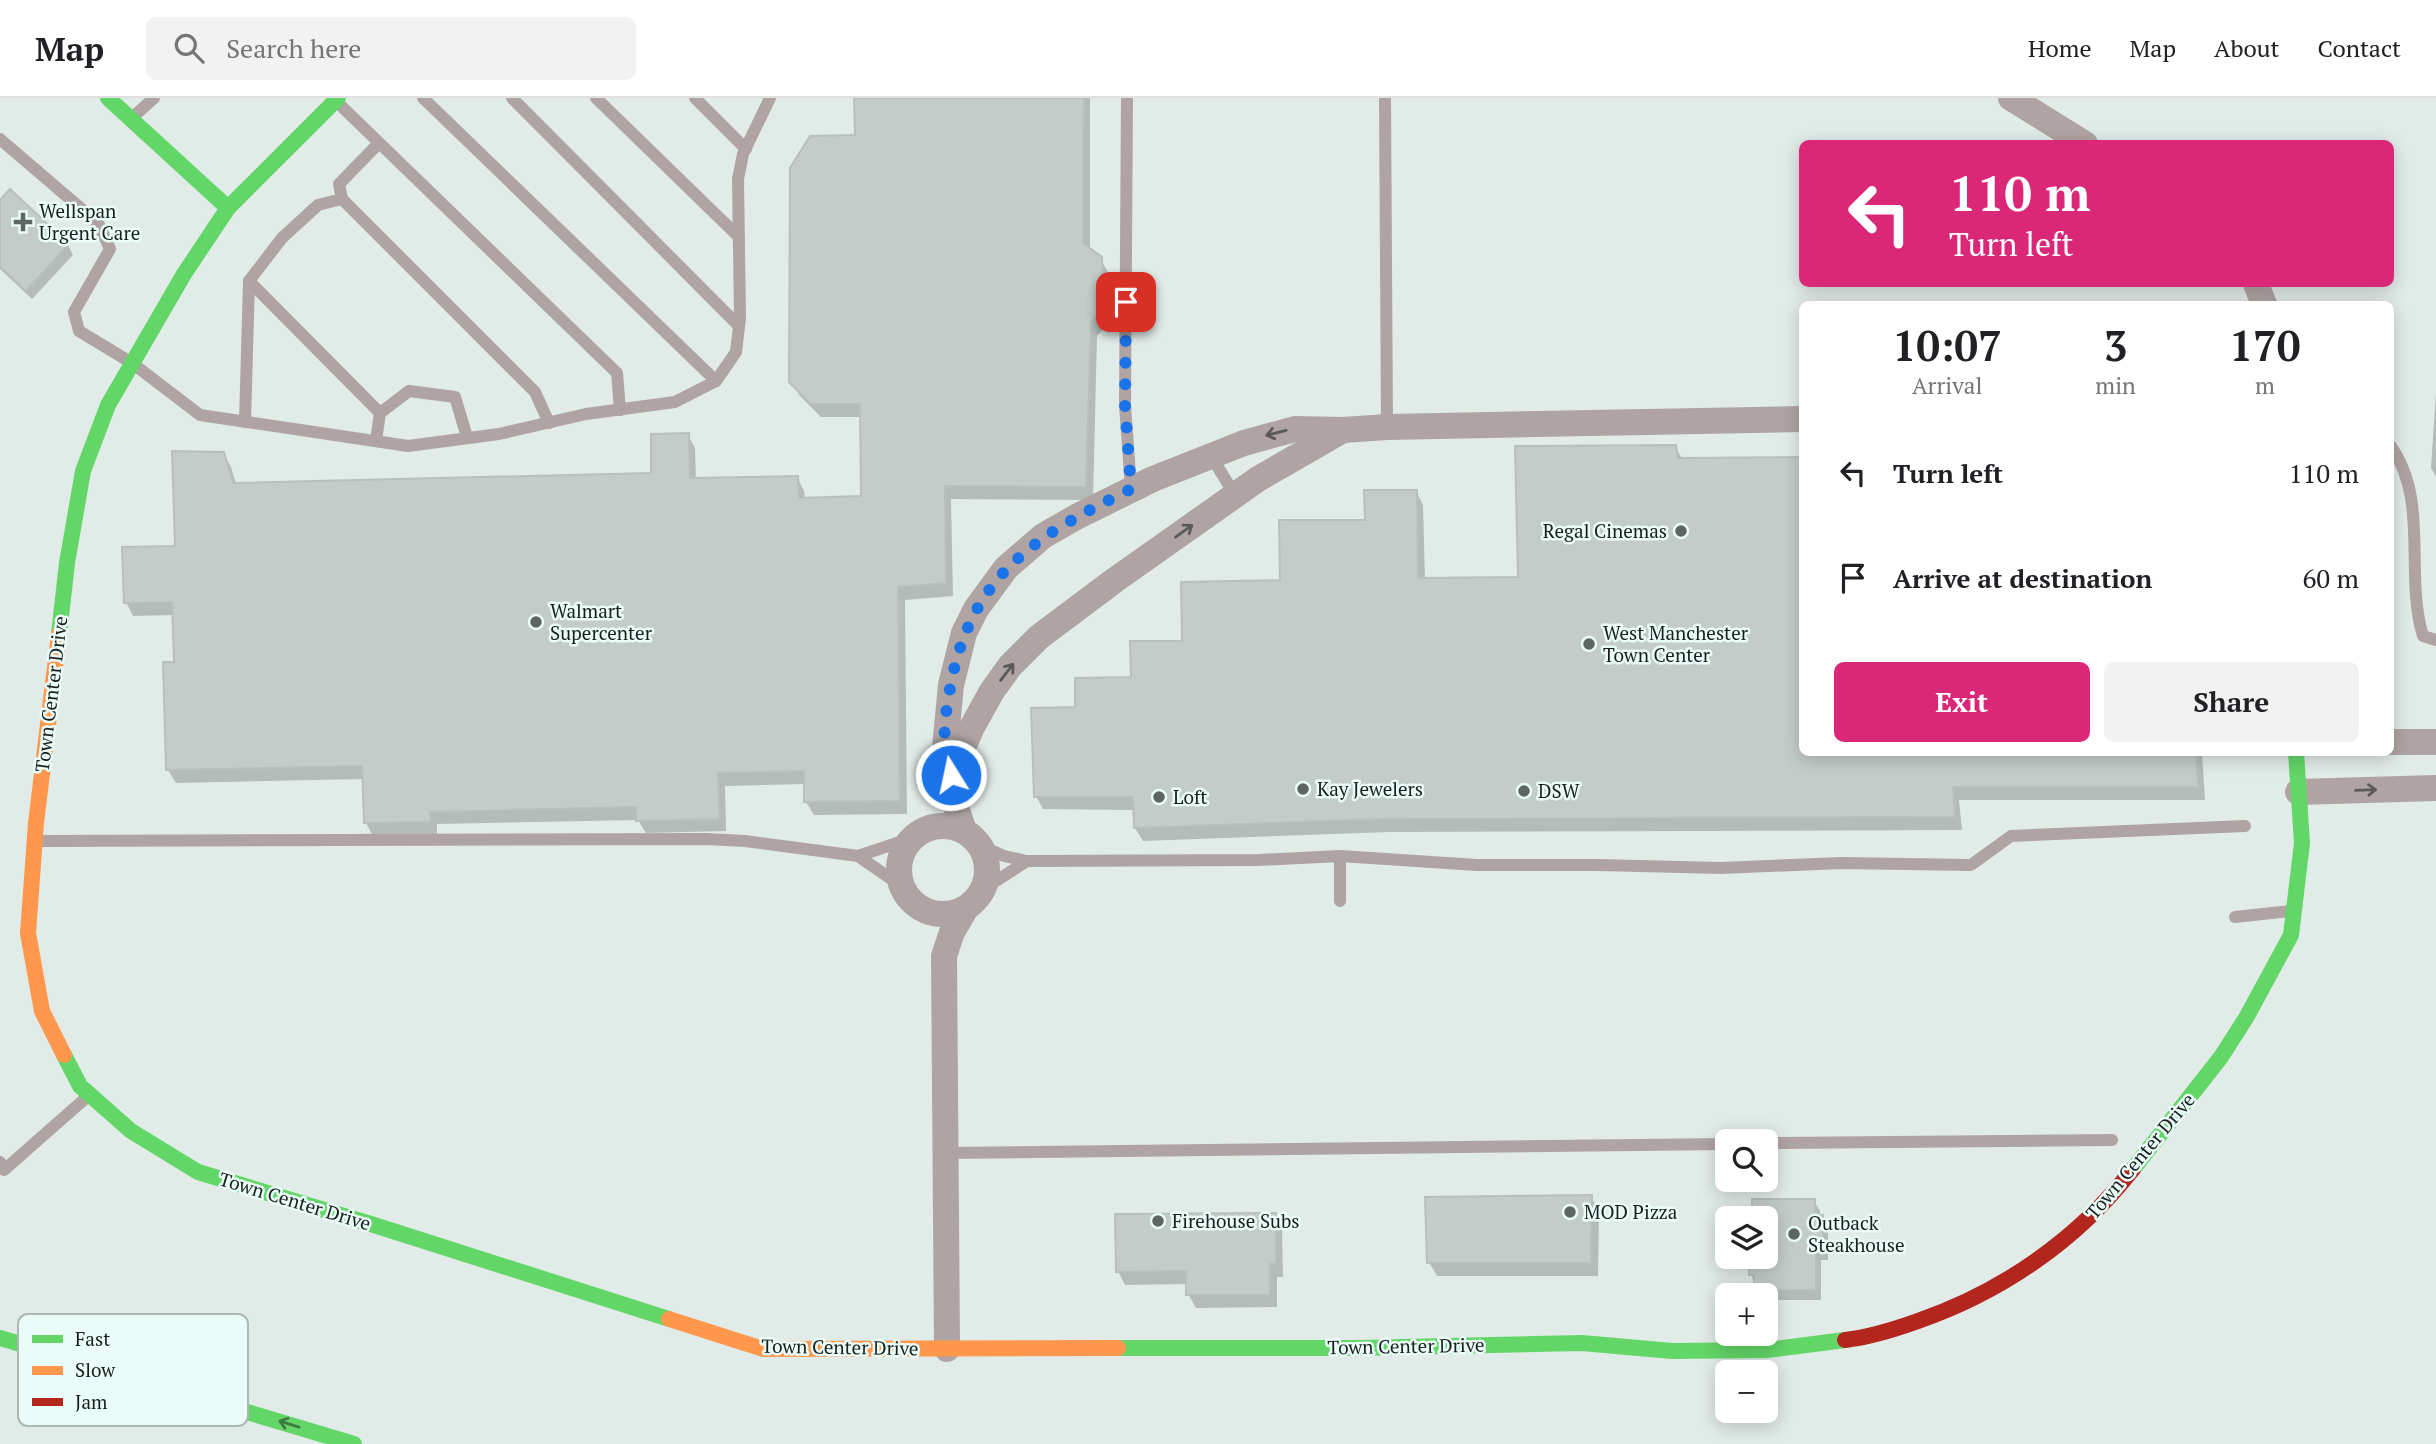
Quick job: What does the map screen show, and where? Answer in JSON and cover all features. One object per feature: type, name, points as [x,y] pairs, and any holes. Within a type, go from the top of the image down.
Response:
[{"type":"main road","points":[[108,98],[228,208]]},
{"type":"main road","name":"Town Center Drive","points":[[336,99],[228,208],[184,274],[132,363],[108,405],[83,471],[67,563],[35,841],[28,933],[43,1011],[80,1086],[131,1130],[198,1172],[763,1349],[1358,1348],[1582,1343],[1645,1349],[1767,1350],[1872,1337],[1951,1310],[1990,1291],[2040,1260],[2084,1223],[2127,1177],[2221,1056],[2246,1018],[2291,935],[2301,843],[2296,756]]},
{"type":"main road","points":[[0,1338],[18,1343]]},
{"type":"main road","points":[[248,1412],[354,1444]]},
{"type":"street","points":[[2011,98],[2079,140]]},
{"type":"street","points":[[947,1349],[944,956],[955,925],[974,899],[987,867],[972,839],[951,783],[945,748],[964,705],[964,633],[976,609],[1006,568],[1043,536],[1131,489],[1211,456],[1266,436],[1295,429],[1799,419]]},
{"type":"street","points":[[964,705],[1039,637],[1104,587],[1235,495],[1343,430]]},
{"type":"street","points":[[2394,741],[2436,742]]},
{"type":"street","points":[[944,956],[929,923],[907,894],[899,869],[905,847],[919,834],[951,783]]},
{"type":"street","points":[[2298,792],[2436,788]]},
{"type":"street","points":[[919,834],[943,825],[972,839]]},
{"type":"street","points":[[907,894],[932,913],[943,914],[974,899]]},
{"type":"lane","points":[[131,119],[154,98]]},
{"type":"lane","points":[[423,98],[716,381]]},
{"type":"lane","points":[[512,98],[740,326]]},
{"type":"lane","points":[[596,98],[739,237]]},
{"type":"lane","points":[[695,98],[746,149]]},
{"type":"lane","points":[[0,139],[98,223],[110,248],[74,312],[79,331],[132,363],[200,415],[408,446],[499,434],[586,414],[675,402],[716,381],[736,352],[740,326],[738,179],[746,149],[770,98]]},
{"type":"lane","points":[[1127,98],[1125,405],[1131,489]]},
{"type":"lane","points":[[1385,98],[1387,426]]},
{"type":"lane","points":[[336,99],[617,373],[620,410]]},
{"type":"lane","points":[[379,143],[339,184],[342,199],[535,392],[549,423]]},
{"type":"lane","points":[[245,422],[249,281],[282,238],[318,205],[342,199]]},
{"type":"lane","points":[[249,281],[380,413]]},
{"type":"lane","points":[[376,441],[380,413],[410,391],[456,397],[467,438]]},
{"type":"lane","points":[[2394,451],[2404,465],[2413,502],[2417,614],[2423,636],[2436,640]]},
{"type":"lane","points":[[1211,456],[1235,495]]},
{"type":"lane","points":[[972,839],[1004,856],[1027,861],[1258,860],[1340,856],[1477,866],[1721,868],[1841,863],[1970,865],[2011,836],[2245,826]]},
{"type":"lane","points":[[35,841],[706,839],[745,841],[858,856],[919,834]]},
{"type":"lane","points":[[858,856],[907,894]]},
{"type":"lane","points":[[1340,856],[1340,901]]},
{"type":"lane","points":[[974,899],[1027,861]]},
{"type":"lane","points":[[2235,917],[2295,911]]},
{"type":"lane","points":[[0,1162],[4,1170],[89,1094]]},
{"type":"lane","points":[[1778,1143],[2112,1140]]},
{"type":"lane","points":[[945,1153],[1715,1143]]},
{"type":"building","name":"Walmart Supercenter","points":[[854,98],[1084,98],[1083,243],[1102,257],[1103,307],[1091,322],[1086,487],[945,486],[946,583],[898,587],[900,801],[804,802],[804,771],[718,773],[720,819],[636,821],[636,807],[430,812],[431,822],[364,823],[362,766],[166,770],[163,662],[174,662],[172,602],[124,603],[122,547],[175,546],[172,451],[224,452],[233,483],[651,473],[651,434],[689,433],[690,478],[798,476],[799,498],[861,496],[860,404],[811,404],[789,382],[790,168],[810,136],[855,135]]},
{"type":"building","name":"Wellspan Urgent Care","points":[[10,189],[69,244],[26,291],[0,267],[0,200]]},
{"type":"building","points":[[1676,445],[1678,458],[1799,457],[1799,756],[2196,756],[2198,787],[1953,787],[1955,817],[1380,819],[1134,828],[1133,797],[1034,797],[1031,708],[1075,707],[1075,678],[1131,677],[1130,641],[1182,641],[1181,582],[1280,580],[1279,520],[1365,520],[1364,490],[1417,490],[1418,578],[1518,577],[1515,446]]},
{"type":"building","points":[[1592,1195],[1591,1263],[1427,1263],[1425,1197]]},
{"type":"building","name":"Outback Steakhouse","points":[[1752,1199],[1815,1199],[1815,1215],[1823,1215],[1823,1251],[1816,1250],[1816,1290],[1778,1290],[1778,1283],[1754,1283],[1754,1275],[1749,1275],[1749,1269],[1778,1269],[1778,1206],[1752,1206]]},
{"type":"building","points":[[1276,1213],[1276,1264],[1270,1264],[1270,1295],[1186,1295],[1186,1271],[1116,1272],[1115,1214]]},
{"type":"traffic: fast","points":[[108,98],[228,208]]},
{"type":"traffic: fast","points":[[59,634],[67,563],[83,471],[108,405],[184,274],[228,208],[338,98]]},
{"type":"traffic: fast","points":[[2133,1169],[2221,1057],[2246,1018],[2291,935],[2302,843],[2296,756]]},
{"type":"traffic: fast","points":[[64,1055],[80,1086],[131,1131],[198,1172],[669,1319]]},
{"type":"traffic: fast","points":[[0,1338],[18,1343]]},
{"type":"traffic: fast","points":[[1118,1348],[1358,1348],[1582,1343],[1672,1351],[1767,1350],[1845,1340]]},
{"type":"traffic: fast","points":[[248,1412],[354,1444]]},
{"type":"traffic: slow","points":[[59,634],[36,823],[28,933],[42,1011],[64,1055]]},
{"type":"traffic: slow","points":[[669,1319],[763,1349],[1118,1348]]},
{"type":"traffic: jam","points":[[1845,1340],[1882,1333],[1918,1321],[1949,1309],[2008,1279],[2063,1241],[2088,1219],[2133,1169]]},
{"type":"place","name":"Wellspan Urgent Care","points":[[23,222]]},
{"type":"place","name":"Regal Cinemas","points":[[1681,531]]},
{"type":"place","name":"Walmart Supercenter","points":[[536,622]]},
{"type":"place","name":"West Manchester Town Center","points":[[1589,644]]},
{"type":"place","name":"Kay Jewelers","points":[[1303,789]]},
{"type":"place","name":"DSW","points":[[1524,791]]},
{"type":"place","name":"Loft","points":[[1159,797]]},
{"type":"place","name":"MOD Pizza","points":[[1570,1212]]},
{"type":"place","name":"Firehouse Subs","points":[[1158,1221]]},
{"type":"place","name":"Outback Steakhouse","points":[[1794,1234]]},
{"type":"route","points":[[951,775],[945,748],[951,685],[964,633],[976,609],[1006,568],[1043,536],[1131,489],[1125,405],[1126,302]]}]
